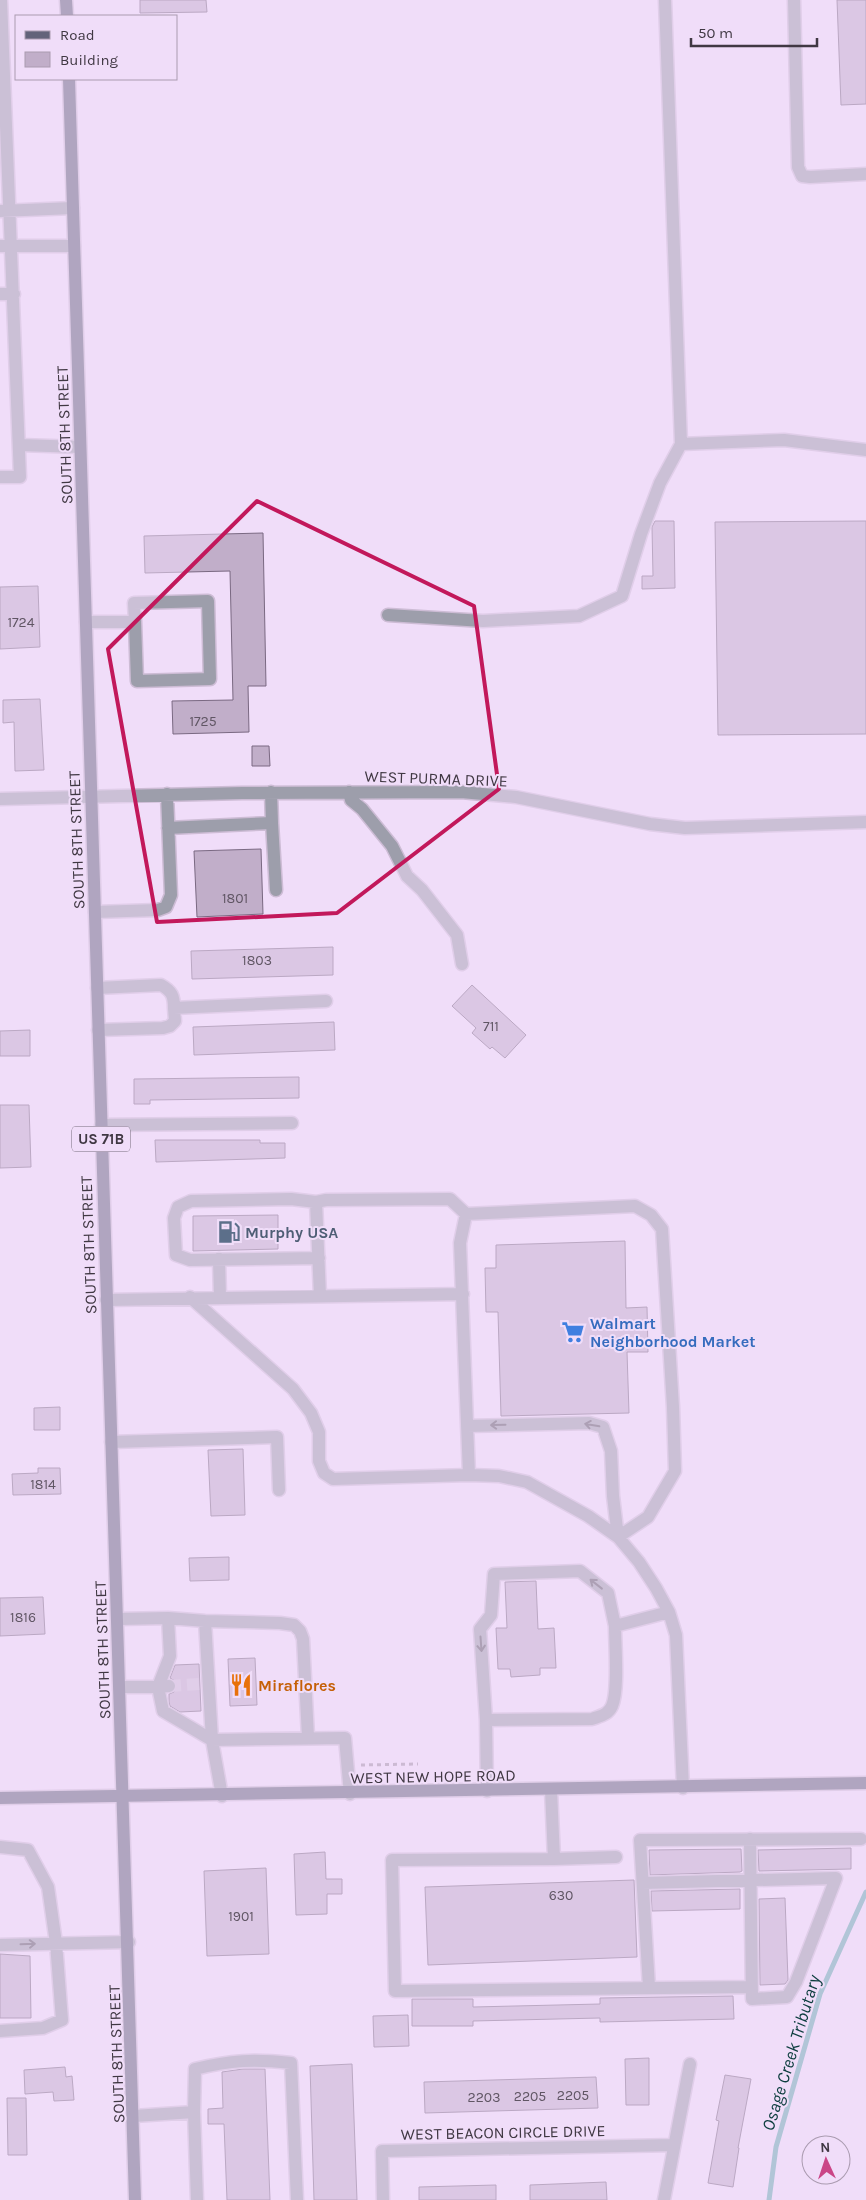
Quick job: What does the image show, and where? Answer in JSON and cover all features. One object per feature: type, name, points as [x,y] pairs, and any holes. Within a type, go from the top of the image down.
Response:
[{"type":"main road","points":[[66,0],[67,15]]},
{"type":"main road","name":"SOUTH 8TH STREET","points":[[69,80],[106,1300],[129,1942],[135,2200]]},
{"type":"main road","name":"WEST NEW HOPE ROAD","points":[[0,1798],[350,1794],[866,1783]]},
{"type":"street","points":[[0,478],[20,477],[14,294],[6,246],[1,0]]},
{"type":"street","points":[[388,615],[483,621],[579,616],[622,596],[641,534],[660,483],[681,444],[665,0]]},
{"type":"street","points":[[794,0],[798,167],[802,176],[810,177],[866,174]]},
{"type":"street","points":[[5,211],[73,208]]},
{"type":"street","points":[[6,246],[74,246]]},
{"type":"street","points":[[0,294],[14,294]]},
{"type":"street","points":[[681,444],[784,440],[866,450]]},
{"type":"street","points":[[20,445],[80,447]]},
{"type":"street","points":[[208,601],[210,679],[137,682],[135,622],[134,603],[208,601]]},
{"type":"street","points":[[86,622],[135,622]]},
{"type":"street","points":[[271,792],[276,890]]},
{"type":"street","name":"WEST PURMA DRIVE","points":[[0,799],[271,792],[461,792],[516,797],[650,824],[685,828],[866,822]]},
{"type":"street","points":[[349,792],[351,800],[362,809],[392,846],[407,876],[422,890],[457,935],[462,964]]},
{"type":"street","points":[[95,912],[158,910],[166,907],[171,895],[167,794]]},
{"type":"street","points":[[168,828],[272,823]]},
{"type":"street","points":[[97,988],[161,985],[170,990],[174,996],[175,1021],[170,1026],[163,1028],[98,1030]]},
{"type":"street","points":[[174,1008],[326,1001]]},
{"type":"street","points":[[101,1125],[292,1123]]},
{"type":"street","points":[[319,1258],[190,1260],[176,1255],[174,1218],[178,1207],[191,1201],[291,1199],[316,1202],[326,1200],[450,1199],[466,1214],[635,1206],[651,1214],[662,1229],[675,1471],[648,1517],[618,1537]]},
{"type":"street","points":[[316,1202],[320,1296]]},
{"type":"street","points":[[466,1214],[460,1243],[469,1475]]},
{"type":"street","points":[[219,1260],[220,1297]]},
{"type":"street","points":[[106,1300],[190,1297],[463,1294]]},
{"type":"street","points":[[190,1297],[293,1389],[311,1413],[319,1432],[319,1461],[324,1473],[333,1479],[469,1475],[499,1476],[527,1482],[588,1516],[618,1537],[639,1562],[669,1612],[676,1635],[682,1788]]},
{"type":"street","points":[[467,1426],[589,1423],[603,1427],[611,1451],[613,1496],[618,1537]]},
{"type":"street","points":[[111,1442],[277,1437],[279,1490]]},
{"type":"street","points":[[486,1720],[592,1719],[606,1715],[612,1707],[615,1692],[615,1626],[608,1593],[580,1571],[494,1574],[491,1615],[480,1629],[486,1720],[486,1791]]},
{"type":"street","points":[[615,1626],[669,1612]]},
{"type":"street","points":[[118,1619],[168,1618],[294,1625],[300,1631],[303,1639],[308,1738]]},
{"type":"street","points":[[168,1618],[170,1656],[164,1686],[163,1711],[212,1740],[345,1738],[350,1794]]},
{"type":"street","points":[[204,1621],[204,1684],[222,1796]]},
{"type":"street","points":[[120,1687],[164,1686]]},
{"type":"street","points":[[551,1790],[554,1859]]},
{"type":"street","points":[[643,1883],[752,1879],[836,1878],[796,1982],[787,1997],[752,1999],[752,1879],[750,1839]]},
{"type":"street","points":[[649,1987],[640,1840],[861,1839]]},
{"type":"street","points":[[0,1847],[28,1850],[48,1887],[56,1943],[62,2020],[43,2028],[0,2031]]},
{"type":"street","points":[[616,1857],[392,1860],[395,1991],[751,1987]]},
{"type":"street","points":[[0,1945],[129,1942]]},
{"type":"street","points":[[198,2200],[194,2112],[195,2069],[228,2061],[259,2059],[291,2063],[297,2200]]},
{"type":"street","points":[[664,2200],[690,2064]]},
{"type":"street","points":[[134,2116],[194,2112]]},
{"type":"street","name":"WEST BEACON CIRCLE DRIVE","points":[[383,2200],[382,2151],[674,2145]]},
{"type":"path","points":[[348,1765],[418,1764]]},
{"type":"highlighted area","points":[[257,501],[474,606],[499,789],[337,913],[157,922],[108,649]]},
{"type":"building","points":[[140,0],[206,0],[207,12],[140,13]]},
{"type":"building","points":[[837,0],[866,0],[866,104],[841,105]]},
{"type":"building","points":[[655,521],[674,521],[675,588],[642,589],[642,576],[653,576],[652,527]]},
{"type":"building","points":[[866,521],[866,734],[718,735],[715,522]]},
{"type":"building","points":[[263,533],[266,686],[248,686],[249,732],[173,734],[172,701],[233,700],[230,571],[145,573],[144,536]]},
{"type":"building","points":[[38,586],[40,647],[0,649],[0,587]]},
{"type":"building","points":[[40,699],[44,770],[15,771],[14,722],[3,723],[3,700]]},
{"type":"building","points":[[252,746],[269,746],[270,766],[252,766]]},
{"type":"building","points":[[261,849],[263,914],[197,917],[194,851]]},
{"type":"building","points":[[333,947],[333,975],[192,979],[191,951]]},
{"type":"building","points":[[472,985],[526,1035],[505,1058],[492,1047],[490,1049],[472,1033],[476,1028],[452,1006]]},
{"type":"building","points":[[334,1022],[335,1050],[194,1055],[193,1027]]},
{"type":"building","points":[[30,1030],[30,1056],[0,1056],[0,1031]]},
{"type":"building","points":[[299,1077],[299,1098],[150,1100],[150,1104],[134,1104],[134,1079]]},
{"type":"building","points":[[0,1105],[29,1105],[31,1167],[0,1168]]},
{"type":"building","points":[[155,1140],[260,1140],[260,1143],[285,1143],[285,1158],[156,1162]]},
{"type":"building","points":[[278,1215],[278,1249],[193,1251],[193,1216]]},
{"type":"building","name":"Walmart Neighborhood Market","points":[[625,1241],[626,1308],[647,1307],[648,1352],[627,1352],[629,1413],[501,1416],[498,1312],[486,1312],[485,1268],[496,1268],[496,1245]]},
{"type":"building","points":[[60,1407],[60,1430],[34,1430],[34,1408]]},
{"type":"building","points":[[243,1449],[245,1515],[211,1516],[208,1450]]},
{"type":"building","points":[[38,1468],[60,1468],[61,1494],[13,1495],[12,1474],[38,1473]]},
{"type":"building","points":[[229,1557],[229,1580],[190,1581],[189,1558]]},
{"type":"building","points":[[536,1581],[538,1629],[554,1628],[556,1668],[540,1668],[540,1675],[511,1677],[510,1669],[498,1669],[496,1628],[507,1628],[505,1582]]},
{"type":"building","points":[[43,1597],[45,1634],[0,1636],[0,1598]]},
{"type":"building","points":[[255,1658],[257,1705],[230,1706],[228,1659]]},
{"type":"building","points":[[199,1664],[201,1711],[180,1712],[170,1706],[169,1702],[169,1694],[174,1692],[177,1686],[175,1681],[170,1678],[175,1665]]},
{"type":"building","points":[[851,1848],[851,1869],[759,1871],[758,1850]]},
{"type":"building","points":[[741,1849],[742,1871],[740,1872],[650,1875],[649,1850]]},
{"type":"building","points":[[325,1852],[326,1879],[342,1879],[342,1894],[327,1894],[327,1914],[296,1915],[294,1854]]},
{"type":"building","points":[[266,1868],[269,1954],[207,1956],[204,1871]]},
{"type":"building","points":[[634,1880],[637,1957],[428,1965],[425,1887]]},
{"type":"building","points":[[740,1889],[740,1909],[652,1911],[651,1891]]},
{"type":"building","points":[[785,1898],[788,1980],[785,1984],[760,1985],[759,1899]]},
{"type":"building","points":[[0,1954],[30,1956],[31,2018],[0,2018]]},
{"type":"building","points":[[733,1996],[734,2019],[600,2022],[600,2018],[473,2021],[473,2026],[412,2026],[412,1999],[473,1999],[473,2007],[600,2004],[600,1998]]},
{"type":"building","points":[[408,2015],[409,2046],[374,2047],[373,2016]]},
{"type":"building","points":[[649,2058],[649,2105],[626,2105],[625,2059]]},
{"type":"building","points":[[352,2064],[357,2200],[314,2200],[310,2066]]},
{"type":"building","points":[[65,2067],[66,2077],[72,2076],[74,2100],[54,2101],[53,2092],[25,2094],[24,2070]]},
{"type":"building","points":[[243,2069],[265,2069],[270,2200],[227,2200],[224,2124],[208,2124],[208,2109],[223,2108],[222,2072]]},
{"type":"building","points":[[725,2075],[751,2079],[733,2187],[708,2183],[719,2121],[716,2120]]},
{"type":"building","points":[[596,2077],[598,2108],[425,2113],[424,2082]]},
{"type":"building","points":[[7,2098],[26,2098],[27,2155],[8,2155]]},
{"type":"building","points":[[606,2182],[607,2200],[530,2200],[530,2185]]},
{"type":"building","points":[[496,2185],[496,2200],[419,2200],[419,2187]]},
{"type":"waterway","name":"Osage Creek Tributary","points":[[769,2200],[776,2147],[820,1994],[866,1892]]},
{"type":"tunnel","points":[[169,1686],[200,1684]]},
{"type":"place","name":"Murphy USA","points":[[229,1232]]},
{"type":"place","name":"Walmart Neighborhood Market","points":[[573,1332]]},
{"type":"place","name":"Miraflores","points":[[241,1685]]}]
